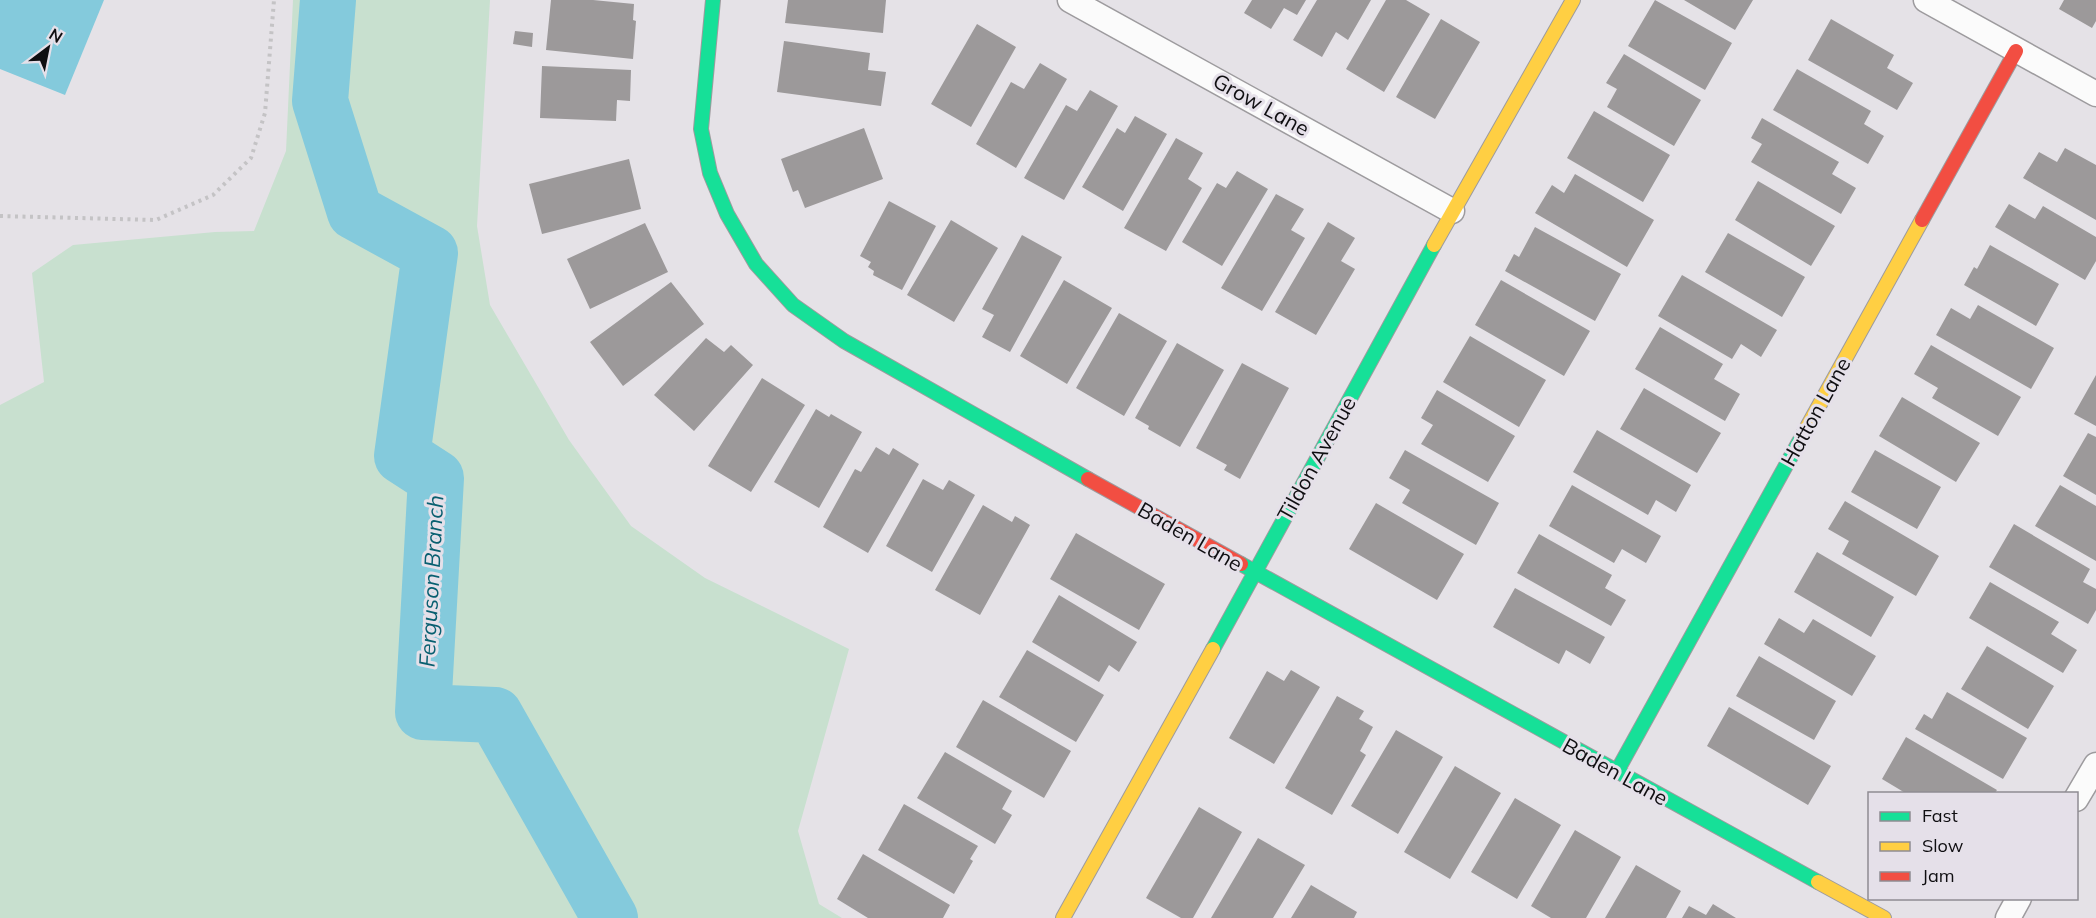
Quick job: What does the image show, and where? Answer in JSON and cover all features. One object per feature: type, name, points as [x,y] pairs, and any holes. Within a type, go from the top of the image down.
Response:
[{"type":"street","name":"Baden Lane","points":[[713,0],[701,129],[710,173],[727,214],[756,264],[793,305],[844,341],[1255,574],[1884,918]]},
{"type":"street","name":"Grow Lane","points":[[1070,0],[1452,211]]},
{"type":"street","name":"Tildon Avenue","points":[[1063,918],[1255,574],[1452,211],[1573,0]]},
{"type":"street","points":[[1926,0],[2096,94]]},
{"type":"street","name":"Hatton Lane","points":[[1616,773],[2016,51]]},
{"type":"street","points":[[2078,796],[2096,765]]},
{"type":"street","points":[[2008,918],[2018,900]]},
{"type":"path","points":[[0,216],[156,220],[213,195],[251,158],[265,112],[274,0]]},
{"type":"green space","points":[[293,0],[490,0],[477,226],[490,305],[569,440],[631,526],[705,578],[849,649],[798,831],[819,904],[842,918],[0,918],[0,405],[44,382],[32,273],[73,245],[215,232],[254,231],[286,151]]},
{"type":"water","points":[[0,0],[104,0],[65,95],[0,69]]},
{"type":"building","points":[[551,0],[593,0],[634,4],[633,20],[636,21],[633,59],[546,50]]},
{"type":"building","points":[[788,0],[886,0],[883,33],[785,23]]},
{"type":"building","points":[[1252,0],[1306,0],[1297,15],[1284,8],[1271,29],[1244,13]]},
{"type":"building","points":[[1317,0],[1371,0],[1348,40],[1336,32],[1322,57],[1293,40]]},
{"type":"building","points":[[1386,0],[1406,0],[1430,14],[1384,92],[1346,69]]},
{"type":"building","points":[[1655,0],[1732,43],[1705,90],[1628,46]]},
{"type":"building","points":[[1684,0],[1753,0],[1735,30]]},
{"type":"building","points":[[2064,0],[2096,0],[2096,21],[2092,28],[2059,9]]},
{"type":"building","points":[[1441,19],[1480,42],[1435,119],[1396,97]]},
{"type":"building","points":[[1831,19],[1894,55],[1887,68],[1913,83],[1897,110],[1808,60]]},
{"type":"building","points":[[977,24],[1016,47],[971,127],[931,104]]},
{"type":"building","points":[[515,31],[533,33],[532,47],[513,44]]},
{"type":"building","points":[[784,41],[870,53],[868,70],[886,72],[881,106],[777,92]]},
{"type":"building","points":[[1624,54],[1701,100],[1674,146],[1607,107],[1617,89],[1606,83]]},
{"type":"building","points":[[1040,63],[1067,79],[1016,168],[976,144],[1011,82],[1024,89]]},
{"type":"building","points":[[542,66],[631,70],[630,101],[617,100],[616,121],[540,118]]},
{"type":"building","points":[[1797,69],[1871,111],[1864,124],[1884,136],[1868,164],[1773,110]]},
{"type":"building","points":[[1090,90],[1118,106],[1064,200],[1024,178],[1066,105],[1077,111]]},
{"type":"building","points":[[1594,111],[1670,155],[1643,202],[1567,158]]},
{"type":"building","points":[[1135,116],[1167,134],[1123,211],[1082,187],[1117,128],[1125,133]]},
{"type":"building","points":[[1762,118],[1839,162],[1832,174],[1856,188],[1841,214],[1751,162],[1762,144],[1751,138]]},
{"type":"building","points":[[864,128],[883,179],[805,208],[798,190],[793,192],[781,159]]},
{"type":"building","points":[[1176,138],[1203,153],[1188,179],[1202,188],[1166,251],[1124,228]]},
{"type":"building","points":[[2065,148],[2096,165],[2096,220],[2023,178],[2039,152],[2057,162]]},
{"type":"building","points":[[629,159],[641,209],[542,234],[529,184]]},
{"type":"building","points":[[1237,171],[1268,189],[1222,266],[1182,242],[1217,183],[1226,188]]},
{"type":"building","points":[[1575,174],[1654,220],[1627,267],[1535,213],[1552,185],[1564,193]]},
{"type":"building","points":[[1758,181],[1835,226],[1811,266],[1735,220]]},
{"type":"building","points":[[1276,194],[1304,209],[1291,230],[1305,238],[1262,311],[1221,288]]},
{"type":"building","points":[[889,201],[936,226],[902,290],[873,275],[874,271],[868,267],[871,262],[860,256]]},
{"type":"building","points":[[2009,204],[2035,219],[2043,206],[2096,237],[2096,261],[2085,280],[1995,227]]},
{"type":"building","points":[[951,220],[998,248],[954,322],[907,295]]},
{"type":"building","points":[[1328,222],[1355,238],[1341,261],[1355,269],[1316,335],[1275,312]]},
{"type":"building","points":[[645,223],[668,272],[590,309],[567,259]]},
{"type":"building","points":[[1535,227],[1621,274],[1595,321],[1505,271],[1514,254],[1519,257]]},
{"type":"building","points":[[1728,233],[1805,277],[1782,317],[1705,272]]},
{"type":"building","points":[[1022,235],[1062,257],[1010,352],[982,337],[994,315],[982,309]]},
{"type":"building","points":[[1990,245],[2059,284],[2036,326],[1964,285],[1974,267],[1977,269]]},
{"type":"building","points":[[1682,275],[1777,330],[1761,357],[1741,344],[1732,359],[1658,316]]},
{"type":"building","points":[[1064,280],[1112,308],[1067,384],[1020,356]]},
{"type":"building","points":[[1501,280],[1590,331],[1564,376],[1475,325]]},
{"type":"building","points":[[671,282],[704,324],[623,386],[590,342]]},
{"type":"building","points":[[1978,305],[2054,348],[2031,389],[1936,335],[1951,308],[1970,319]]},
{"type":"building","points":[[1119,313],[1167,341],[1124,416],[1076,388]]},
{"type":"building","points":[[1660,327],[1723,364],[1714,379],[1740,394],[1725,421],[1635,369]]},
{"type":"building","points":[[1470,336],[1546,380],[1519,427],[1443,382]]},
{"type":"building","points":[[706,338],[724,352],[731,345],[753,365],[694,431],[654,395]]},
{"type":"building","points":[[1177,343],[1224,370],[1180,447],[1148,429],[1149,426],[1135,418]]},
{"type":"building","points":[[1931,345],[2021,397],[1998,436],[1932,398],[1938,388],[1914,374]]},
{"type":"building","points":[[1242,363],[1289,388],[1240,479],[1224,470],[1227,465],[1196,448]]},
{"type":"building","points":[[2096,375],[2096,426],[2074,414]]},
{"type":"building","points":[[762,378],[805,405],[751,492],[708,466]]},
{"type":"building","points":[[1644,388],[1721,433],[1697,473],[1620,429]]},
{"type":"building","points":[[1437,390],[1515,436],[1488,482],[1421,444],[1433,425],[1421,418]]},
{"type":"building","points":[[1902,397],[1980,443],[1956,482],[1879,436]]},
{"type":"building","points":[[816,409],[829,417],[831,414],[862,432],[819,508],[774,482]]},
{"type":"building","points":[[1597,430],[1691,485],[1676,512],[1656,500],[1648,515],[1573,472]]},
{"type":"building","points":[[2088,433],[2096,437],[2096,495],[2063,476]]},
{"type":"building","points":[[876,447],[889,455],[893,448],[919,464],[868,553],[823,527],[855,469],[861,472]]},
{"type":"building","points":[[1405,450],[1499,503],[1476,545],[1402,503],[1410,490],[1389,478]]},
{"type":"building","points":[[1875,450],[1941,487],[1917,529],[1851,492]]},
{"type":"building","points":[[923,479],[943,490],[949,480],[975,495],[932,572],[886,546]]},
{"type":"building","points":[[1572,485],[1661,536],[1646,563],[1622,549],[1614,563],[1549,526]]},
{"type":"building","points":[[2060,485],[2096,506],[2096,561],[2035,526]]},
{"type":"building","points":[[1845,501],[1939,556],[1916,596],[1842,554],[1849,541],[1828,529]]},
{"type":"building","points":[[1376,503],[1464,554],[1437,600],[1349,549]]},
{"type":"building","points":[[983,505],[1012,522],[1015,516],[1030,525],[980,615],[935,590]]},
{"type":"building","points":[[2014,524],[2090,569],[2083,582],[2096,589],[2096,610],[2088,624],[1989,567]]},
{"type":"building","points":[[1076,533],[1165,584],[1139,630],[1050,579]]},
{"type":"building","points":[[1539,534],[1612,575],[1605,588],[1626,600],[1611,626],[1517,573]]},
{"type":"building","points":[[1817,552],[1894,597],[1871,637],[1794,592]]},
{"type":"building","points":[[1990,582],[2059,622],[2051,634],[2077,650],[2063,673],[1969,618]]},
{"type":"building","points":[[1515,588],[1605,637],[1590,664],[1566,650],[1559,664],[1493,627]]},
{"type":"building","points":[[1059,595],[1137,642],[1119,672],[1109,665],[1099,682],[1032,642]]},
{"type":"building","points":[[1779,618],[1804,633],[1813,619],[1876,656],[1852,696],[1764,644]]},
{"type":"building","points":[[1987,646],[2054,686],[2028,729],[1961,689]]},
{"type":"building","points":[[1027,650],[1104,695],[1076,742],[999,697]]},
{"type":"building","points":[[1759,656],[1836,701],[1814,740],[1736,696]]},
{"type":"building","points":[[1291,670],[1320,687],[1274,764],[1229,738],[1267,671],[1284,681]]},
{"type":"building","points":[[1947,692],[2027,738],[2003,779],[1915,729],[1924,714],[1932,719]]},
{"type":"building","points":[[1337,696],[1364,711],[1359,719],[1373,727],[1360,751],[1366,755],[1332,815],[1285,788]]},
{"type":"building","points":[[983,700],[1071,751],[1044,798],[956,747]]},
{"type":"building","points":[[1729,707],[1831,766],[1808,805],[1707,746]]},
{"type":"building","points":[[1396,730],[1443,757],[1398,834],[1351,806]]},
{"type":"building","points":[[1906,737],[1997,790],[1996,792],[1904,792],[1882,779]]},
{"type":"building","points":[[945,752],[1012,791],[1002,809],[1012,815],[995,844],[917,798]]},
{"type":"building","points":[[1455,766],[1501,793],[1450,879],[1404,852]]},
{"type":"building","points":[[1515,798],[1561,825],[1517,899],[1471,872]]},
{"type":"building","points":[[904,804],[978,846],[970,859],[973,861],[954,894],[878,850]]},
{"type":"building","points":[[1199,807],[1242,832],[1193,918],[1181,918],[1146,898]]},
{"type":"building","points":[[1575,830],[1621,857],[1586,918],[1551,918],[1531,906]]},
{"type":"building","points":[[1258,838],[1305,865],[1273,918],[1211,918]]},
{"type":"building","points":[[863,854],[950,905],[943,918],[868,918],[837,899]]},
{"type":"building","points":[[1636,865],[1681,891],[1666,918],[1605,918]]},
{"type":"building","points":[[1311,885],[1357,912],[1354,918],[1291,918]]},
{"type":"building","points":[[1713,904],[1736,918],[1682,918],[1689,906],[1706,915]]},
{"type":"waterway","name":"Ferguson Branch","points":[[328,0],[320,101],[355,212],[430,253],[402,456],[436,478],[423,712],[495,715],[610,918]]},
{"type":"traffic: fast","points":[[713,0],[701,129],[710,173],[727,214],[756,264],[793,305],[844,341],[1088,479]]},
{"type":"traffic: fast","points":[[1213,649],[1434,245]]},
{"type":"traffic: fast","points":[[1616,773],[1805,431]]},
{"type":"traffic: fast","points":[[1241,564],[1818,882]]},
{"type":"traffic: slow","points":[[1434,245],[1573,0]]},
{"type":"traffic: slow","points":[[1805,431],[1922,220]]},
{"type":"traffic: slow","points":[[1063,918],[1213,649]]},
{"type":"traffic: slow","points":[[1818,882],[1884,918]]},
{"type":"traffic: jam","points":[[1922,220],[2016,51]]},
{"type":"traffic: jam","points":[[1088,479],[1241,564]]}]
